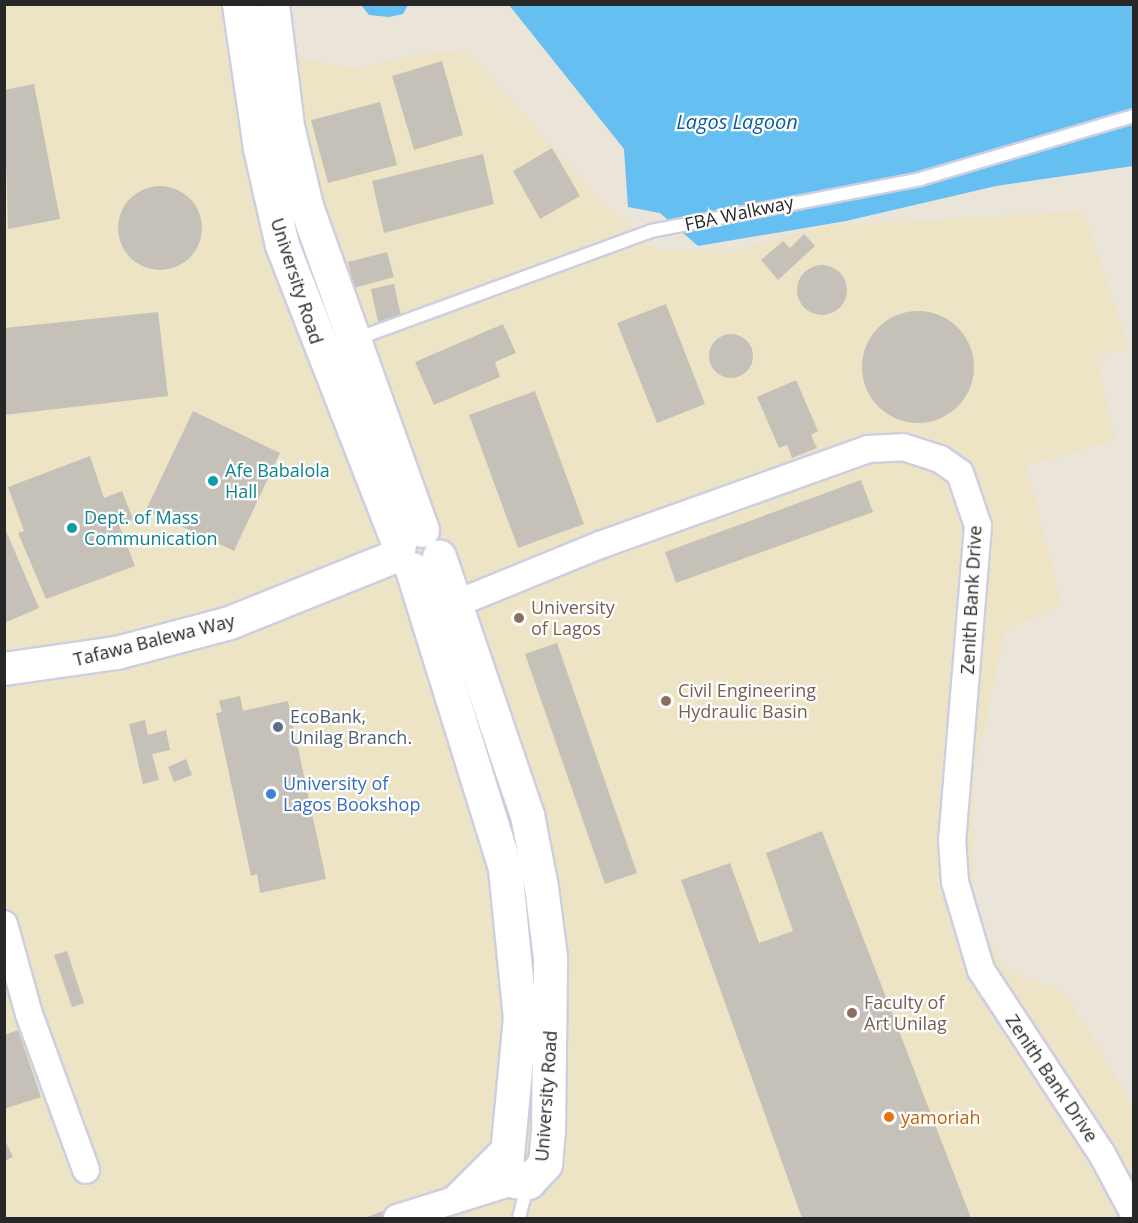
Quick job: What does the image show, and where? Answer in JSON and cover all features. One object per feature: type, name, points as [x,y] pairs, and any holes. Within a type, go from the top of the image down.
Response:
[{"type":"main road","name":"University Road","points":[[240,4],[260,148],[282,245],[321,351],[442,609],[527,814],[542,887],[551,1024],[545,1164],[522,1182],[508,1174],[507,1147],[513,1128],[520,1017],[506,868],[442,609]]},
{"type":"main road","name":"University Road","points":[[272,4],[287,126],[300,183],[352,340],[414,551]]},
{"type":"street","name":"Zenith Bank Drive","points":[[442,609],[600,545],[868,449],[903,447],[940,459],[960,473],[978,526],[952,838],[960,905],[981,970],[1102,1154],[1134,1214]]},
{"type":"street","name":"Tafawa Balewa Way","points":[[4,669],[117,653],[230,623],[414,551]]},
{"type":"street","points":[[4,924],[29,1014],[86,1170]]},
{"type":"street","points":[[452,1203],[507,1147]]},
{"type":"street","points":[[397,1218],[522,1182]]},
{"type":"lane","name":"FBA Walkway","points":[[321,351],[651,231],[920,179],[1134,116]]},
{"type":"lane","points":[[519,1218],[522,1182]]},
{"type":"shaded area","name":"University of Lagos","points":[[5,5],[255,5],[302,58],[358,69],[400,57],[454,51],[473,58],[602,202],[658,250],[734,251],[826,226],[1083,211],[1128,347],[1097,358],[1116,439],[1027,466],[1062,605],[1005,630],[974,775],[973,907],[1005,971],[1064,991],[1133,1105],[1133,1218],[5,1218]]},
{"type":"water","points":[[361,5],[408,5],[403,14],[389,17],[369,15]]},
{"type":"water","name":"Lagos Lagoon","points":[[509,5],[1133,5],[1133,166],[996,186],[846,221],[698,246],[660,213],[628,207],[624,149]]},
{"type":"building","points":[[442,61],[463,135],[414,150],[392,76]]},
{"type":"building","points":[[34,84],[60,219],[8,229],[4,90]]},
{"type":"building","points":[[380,102],[397,165],[328,183],[311,120]]},
{"type":"building","points":[[552,148],[580,196],[540,219],[513,171]]},
{"type":"building","points":[[483,154],[494,204],[384,233],[372,181]]},
{"type":"building","points":[[160,186],[176,189],[190,198],[199,212],[202,228],[199,244],[190,258],[176,267],[160,270],[144,267],[130,258],[121,244],[118,228],[121,212],[130,198],[144,189]]},
{"type":"building","points":[[804,234],[815,246],[778,280],[761,260],[783,241],[790,248]]},
{"type":"building","points":[[387,252],[394,277],[354,288],[348,262]]},
{"type":"building","points":[[817,265],[827,265],[840,272],[847,285],[847,295],[840,308],[827,315],[817,315],[808,311],[801,304],[797,295],[797,285],[801,276],[808,269]]},
{"type":"building","points":[[394,284],[401,316],[378,322],[371,289]]},
{"type":"building","points":[[666,304],[705,404],[657,423],[617,323]]},
{"type":"building","points":[[918,311],[940,315],[958,327],[970,345],[974,367],[970,389],[958,407],[940,419],[918,423],[896,419],[878,407],[866,389],[862,367],[866,345],[878,327],[896,315]]},
{"type":"building","points":[[158,312],[168,396],[4,415],[4,328]]},
{"type":"building","points":[[503,324],[516,353],[495,362],[500,377],[434,405],[415,362]]},
{"type":"building","points":[[731,334],[746,341],[753,356],[746,371],[731,378],[716,371],[709,356],[716,341]]},
{"type":"building","points":[[796,380],[818,431],[811,435],[817,448],[792,458],[787,445],[779,448],[757,397]]},
{"type":"building","points":[[535,391],[584,524],[518,548],[469,415]]},
{"type":"building","name":"Afe Babalola Hall","points":[[193,411],[280,453],[234,551],[146,510]]},
{"type":"building","name":"Dept. of Mass Communication","points":[[90,456],[104,498],[122,491],[133,519],[119,525],[135,566],[46,599],[18,533],[24,531],[8,487]]},
{"type":"building","points":[[861,480],[873,512],[676,583],[665,552]]},
{"type":"building","points":[[4,526],[39,608],[4,623]]},
{"type":"building","points":[[557,643],[637,873],[605,884],[525,654]]},
{"type":"building","name":"University of Lagos Bookshop","points":[[240,696],[243,711],[288,701],[326,879],[260,893],[257,874],[251,876],[216,713],[222,712],[219,701]]},
{"type":"building","points":[[145,720],[148,735],[166,730],[170,750],[152,754],[159,780],[143,784],[129,724]]},
{"type":"building","points":[[186,759],[192,775],[174,782],[168,767]]},
{"type":"building","points":[[822,831],[971,1218],[802,1218],[681,880],[730,863],[759,943],[793,931],[766,853]]},
{"type":"building","points":[[67,951],[84,1003],[72,1007],[54,955]]},
{"type":"building","points":[[18,1030],[41,1097],[4,1109],[4,1035]]},
{"type":"building","points":[[4,1138],[13,1157],[4,1161]]},
{"type":"building","points":[[391,1208],[395,1218],[364,1218]]},
{"type":"place","name":"Afe Babalola Hall","points":[[213,481]]},
{"type":"place","name":"Dept. of Mass Communication","points":[[72,528]]},
{"type":"place","name":"University of Lagos","points":[[519,618]]},
{"type":"place","name":"Civil Engineering Hydraulic Basin","points":[[666,701]]},
{"type":"place","name":"EcoBank, Unilag Branch.","points":[[278,727]]},
{"type":"place","name":"University of Lagos Bookshop","points":[[271,794]]},
{"type":"place","name":"Faculty of Art Unilag","points":[[852,1013]]},
{"type":"place","name":"yamoriah","points":[[889,1117]]}]
